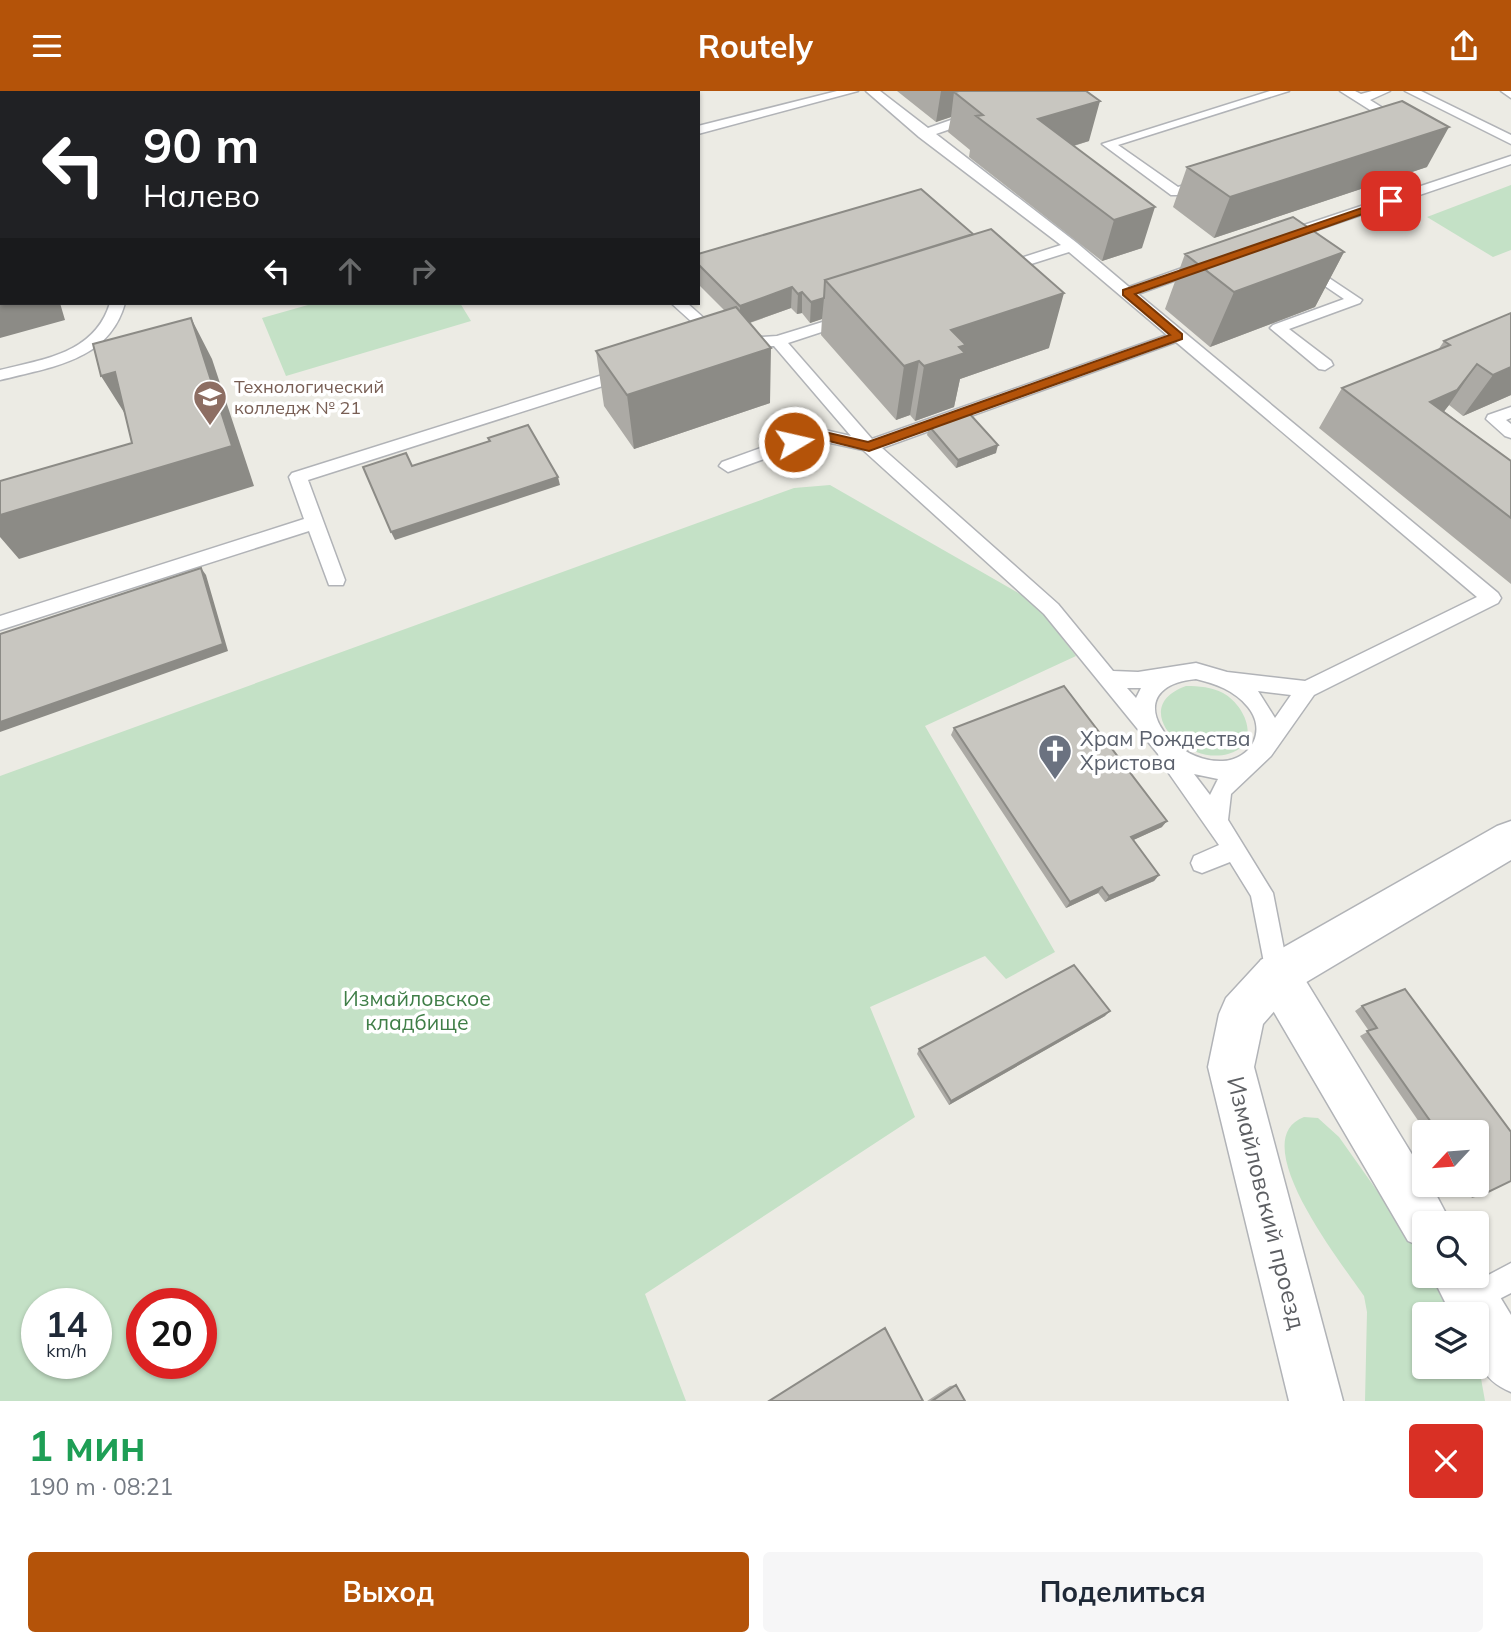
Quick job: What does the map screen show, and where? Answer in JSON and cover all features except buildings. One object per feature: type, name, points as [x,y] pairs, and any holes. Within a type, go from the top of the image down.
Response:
[{"type":"street","name":"Измайловский проезд","points":[[1316,1401],[1230,1067],[1242,1014],[1277,975],[1511,839]]},
{"type":"street","points":[[1277,975],[1419,1211]]},
{"type":"street","points":[[1482,1288],[1511,1365]]},
{"type":"lane","points":[[700,129],[852,91]]},
{"type":"lane","points":[[872,91],[924,134],[1072,246],[1491,598],[1307,689],[1264,750],[1221,790],[1217,822]]},
{"type":"lane","points":[[1214,179],[1175,192],[1108,144],[1283,91]]},
{"type":"lane","points":[[1346,91],[1396,120],[1384,124]]},
{"type":"lane","points":[[1359,99],[1384,91]]},
{"type":"lane","points":[[1410,91],[1511,140]]},
{"type":"lane","points":[[924,134],[988,112]]},
{"type":"lane","points":[[1325,365],[1278,328],[1354,300],[1270,241],[1511,160]]},
{"type":"lane","points":[[985,275],[1072,246]]},
{"type":"lane","points":[[1127,293],[1221,259]]},
{"type":"lane","points":[[0,375],[65,357],[87,347],[107,329],[117,305]]},
{"type":"lane","points":[[680,305],[716,344],[778,341],[868,312]]},
{"type":"lane","points":[[728,466],[816,434],[869,446],[1178,336]]},
{"type":"lane","points":[[778,341],[869,446],[1051,609],[1110,679],[1217,822],[1262,893],[1277,975]]},
{"type":"lane","points":[[336,580],[298,477],[646,366]]},
{"type":"lane","points":[[1511,412],[1494,419],[1511,432]]},
{"type":"lane","points":[[0,623],[315,522]]},
{"type":"lane","points":[[1110,679],[1138,680],[1196,671],[1223,678],[1307,689]]},
{"type":"lane","points":[[1170,674],[1152,687],[1144,705],[1153,735],[1172,755],[1191,765],[1210,770],[1229,770],[1246,765]]},
{"type":"lane","points":[[1223,678],[1245,691],[1261,710],[1268,730],[1264,750]]},
{"type":"lane","points":[[1202,863],[1234,849]]},
{"type":"green space","points":[[1511,185],[1511,250],[1493,257],[1427,217]]},
{"type":"green space","points":[[308,305],[461,305],[471,321],[286,376],[262,318]]},
{"type":"green space","name":"Измайловское кладбище","points":[[830,485],[1034,602],[1076,656],[925,726],[1055,952],[1006,979],[985,956],[870,1007],[915,1117],[645,1294],[686,1401],[0,1401],[0,776],[794,488]]},
{"type":"green space","points":[[1186,686],[1219,691],[1238,706],[1247,724],[1248,733],[1239,749],[1228,754],[1211,755],[1180,743],[1169,732],[1162,720],[1162,707],[1169,695]]},
{"type":"green space","points":[[1304,1117],[1318,1118],[1339,1137],[1412,1240],[1412,1288],[1449,1288],[1452,1291],[1457,1302],[1412,1302],[1412,1379],[1481,1379],[1485,1401],[1365,1401],[1367,1312],[1364,1296],[1303,1203],[1291,1176],[1285,1150],[1288,1130]]},
{"type":"place","name":"Технологический колледж № 21","points":[[210,427]]},
{"type":"place","name":"Храм Рождества Христова","points":[[1055,781]]},
{"type":"route","points":[[794,442],[816,434],[869,446],[1178,336],[1127,293],[1391,201]]}]
